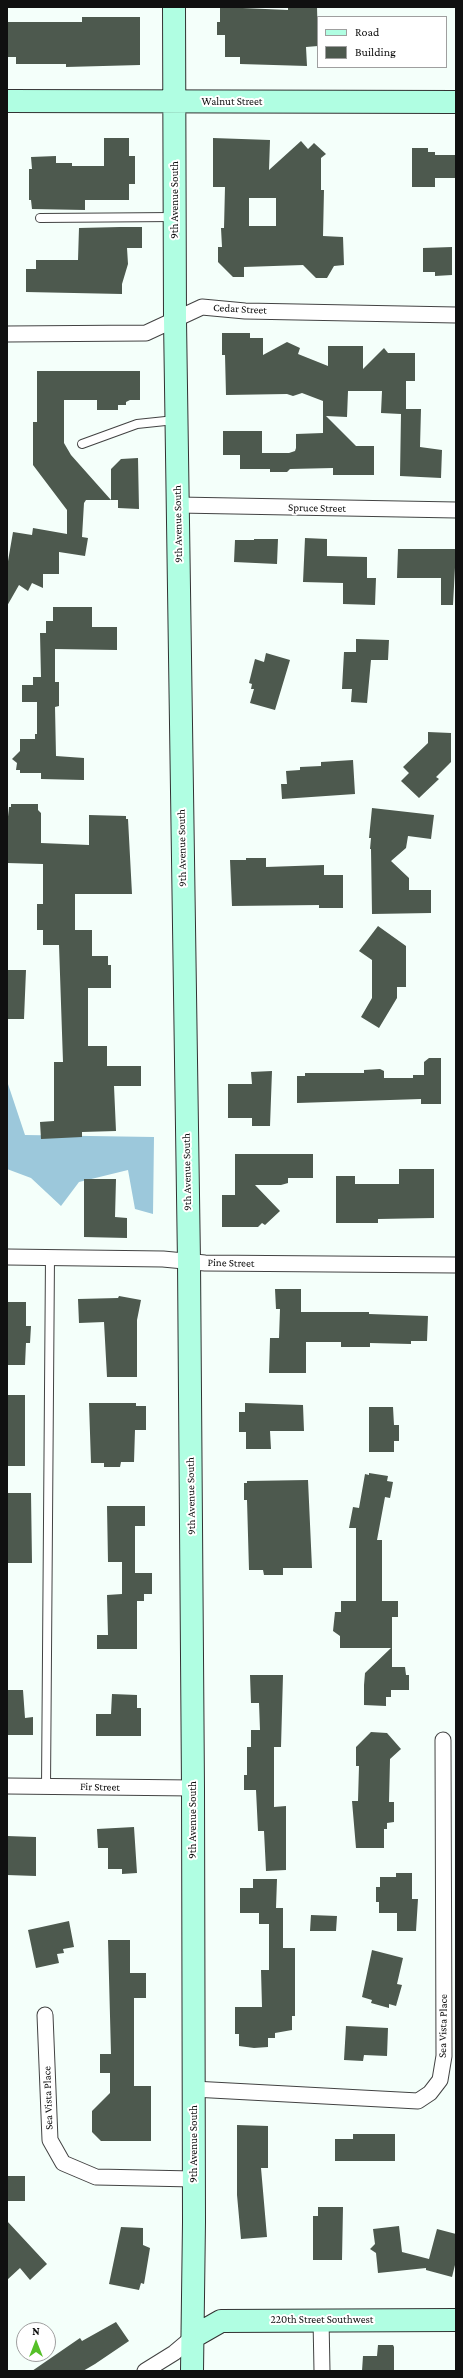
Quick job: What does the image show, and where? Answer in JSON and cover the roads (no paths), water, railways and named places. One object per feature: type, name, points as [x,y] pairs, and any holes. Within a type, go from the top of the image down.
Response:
[{"type":"main road","name":"9th Avenue South","points":[[174,7],[175,320],[189,1262],[193,1788],[194,2179],[192,2371]]},
{"type":"main road","name":"Walnut Street","points":[[7,101],[456,102]]},
{"type":"main road","name":"220th Street Southwest","points":[[193,2337],[221,2321],[321,2319],[456,2320]]},
{"type":"street","name":"Cedar Street","points":[[7,334],[146,333],[202,307],[245,311],[456,315]]},
{"type":"street","name":"Spruce Street","points":[[178,505],[456,510]]},
{"type":"street","name":"Pine Street","points":[[7,1257],[163,1259],[189,1262],[456,1265]]},
{"type":"street","name":"Sea Vista Place","points":[[193,2088],[418,2101],[430,2093],[440,2080],[444,2056],[443,1740]]},
{"type":"street","name":"Fir Street","points":[[7,1786],[193,1788]]},
{"type":"street","name":"Sea Vista Place","points":[[45,2015],[50,2140],[63,2163],[96,2177],[194,2179]]},
{"type":"street","points":[[321,2319],[322,2371]]},
{"type":"street","points":[[145,2371],[174,2353],[193,2337]]},
{"type":"lane","points":[[40,218],[175,217]]},
{"type":"lane","points":[[82,444],[137,424],[177,420]]},
{"type":"lane","points":[[46,1786],[50,1257]]}]
